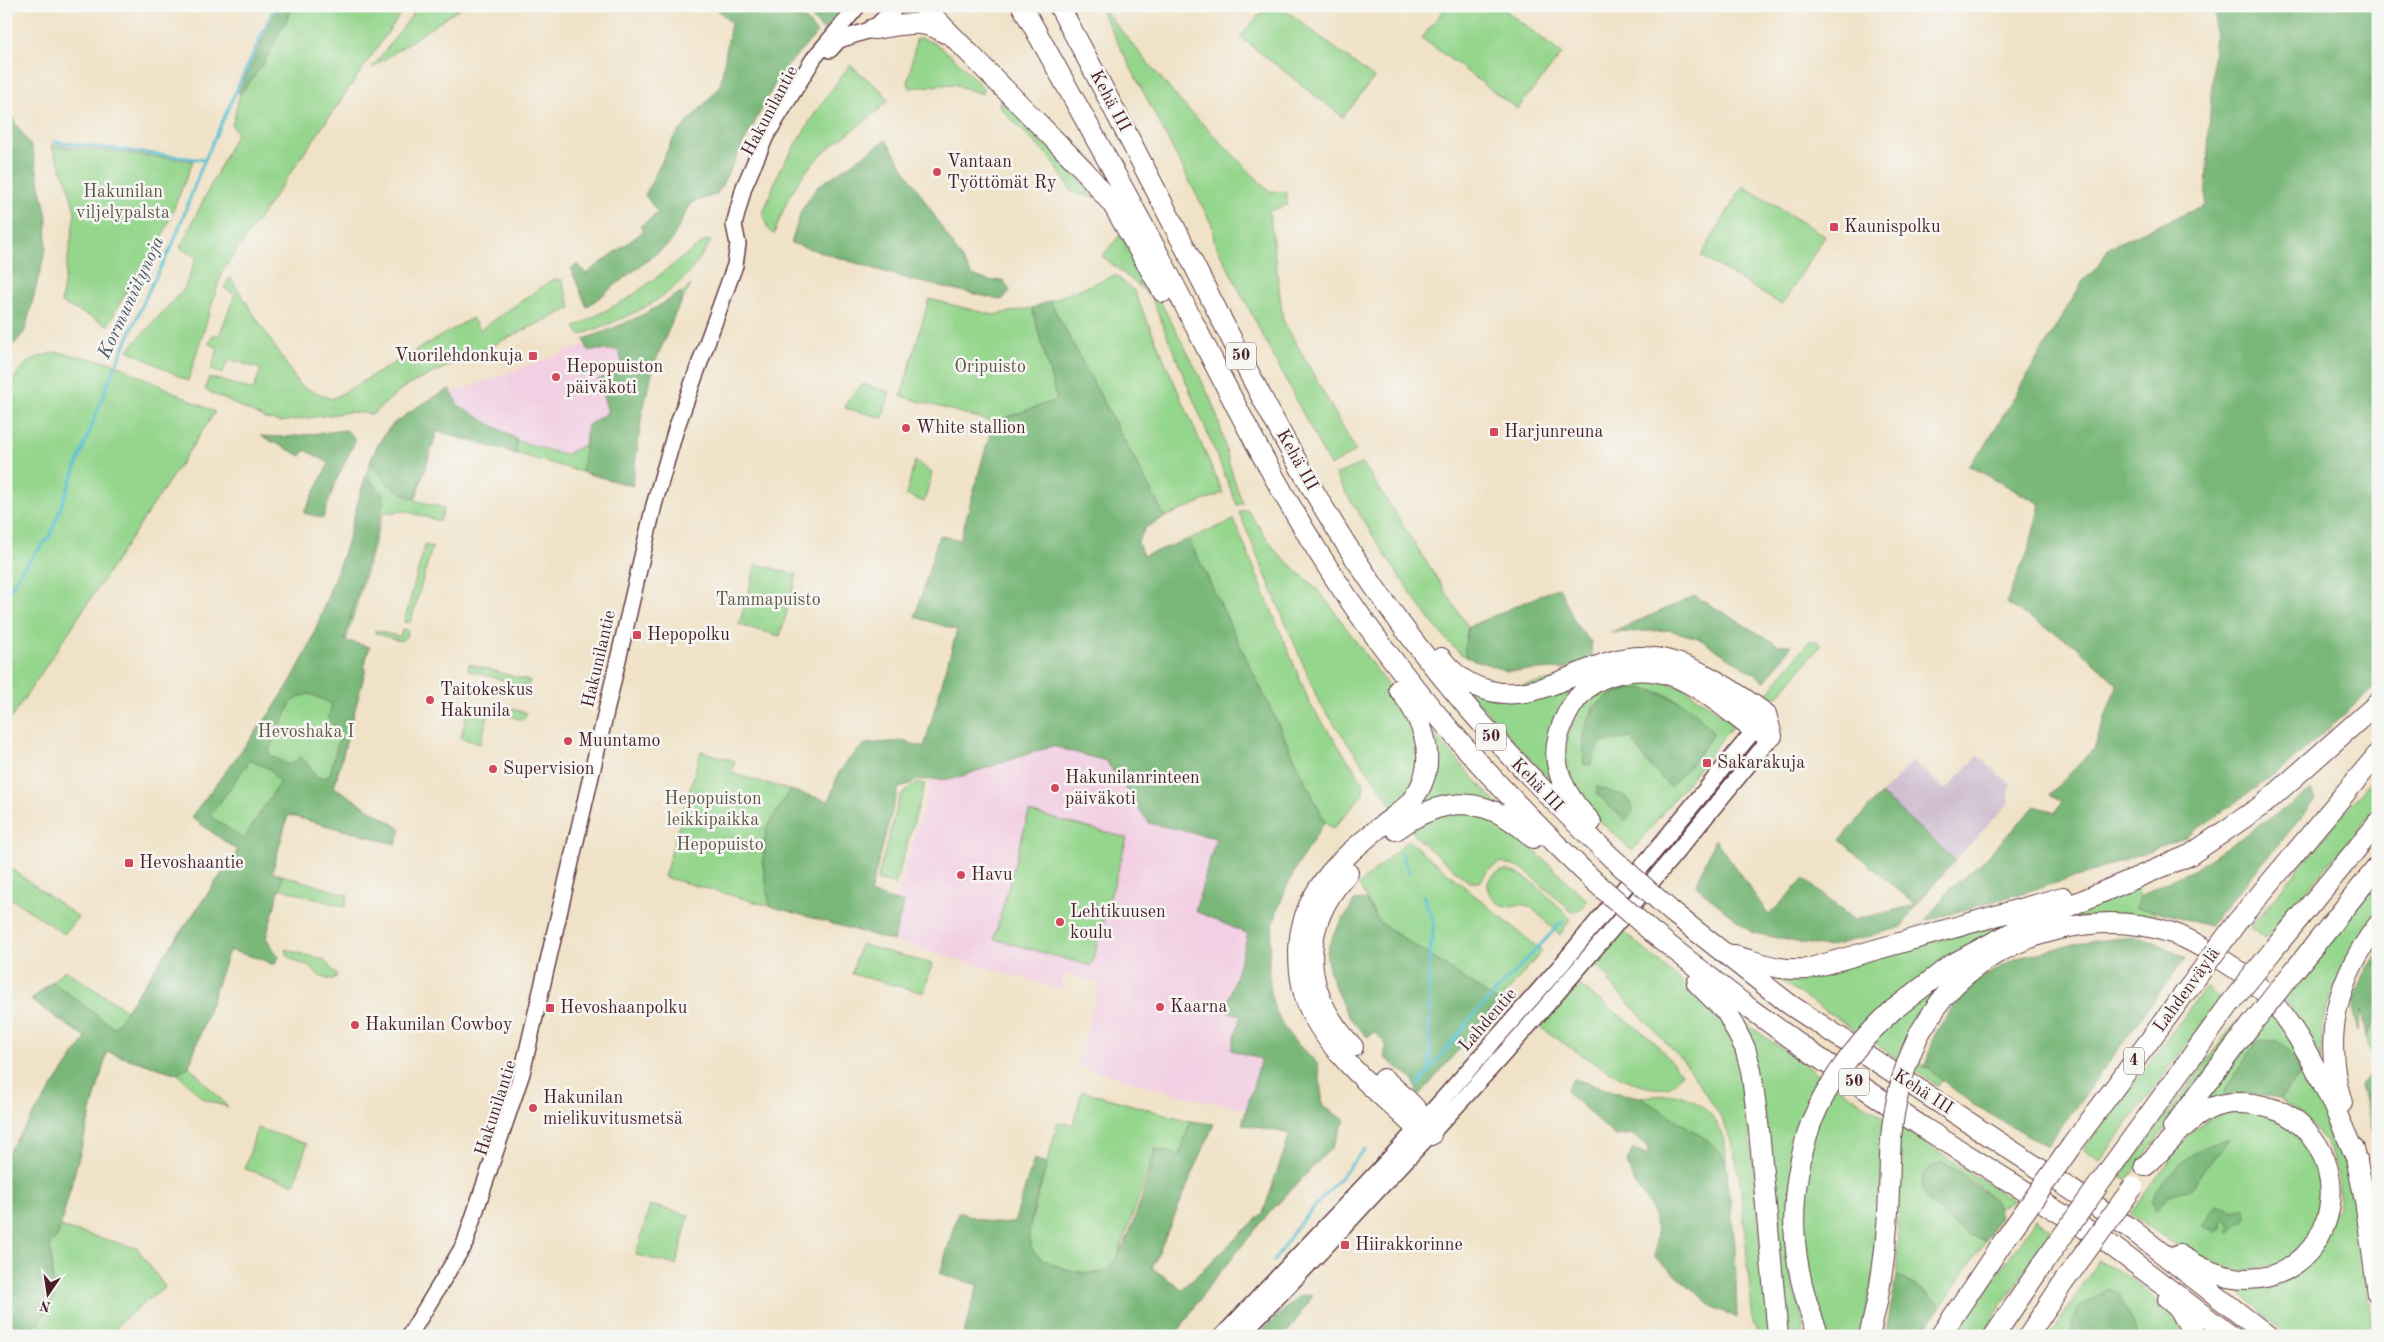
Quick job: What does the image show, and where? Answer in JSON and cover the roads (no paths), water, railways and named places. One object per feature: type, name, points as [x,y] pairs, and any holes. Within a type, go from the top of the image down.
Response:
[{"type":"highway","points":[[923,6],[1064,148],[1113,205],[1173,309],[1203,344]]},
{"type":"highway","name":"Kehä III","points":[[1022,6],[1123,187],[1278,485],[1319,553],[1372,632],[1405,677],[1472,757],[1537,826],[1593,880],[1653,933],[1749,1008],[1813,1054],[1909,1118],[2108,1243],[2231,1336]]},
{"type":"highway","name":"Kehä III","points":[[1059,6],[1110,100],[1303,473],[1344,542],[1385,603],[1426,658],[1492,736],[1551,800],[1612,858],[1672,912],[1722,953],[1811,1019],[2132,1229],[2268,1336]]},
{"type":"highway","points":[[1074,6],[1100,58],[1110,100]]},
{"type":"highway","points":[[874,29],[907,23],[924,24],[936,27],[957,42]]},
{"type":"highway","points":[[1385,603],[1418,630],[1453,672],[1466,682],[1495,692],[1523,694],[1609,662],[1644,657],[1671,661],[1696,670],[1766,714],[1763,733],[1692,685],[1669,674],[1642,669],[1624,671],[1602,678],[1586,689],[1573,703],[1563,721],[1556,752],[1558,768],[1567,792],[1596,828],[1612,858]]},
{"type":"highway","points":[[1372,632],[1378,662],[1409,702],[1423,730],[1427,745],[1424,779],[1412,800],[1351,851],[1323,880],[1313,895],[1303,916],[1299,940],[1301,984],[1312,1015],[1336,1049],[1424,1128]]},
{"type":"highway","points":[[1819,1336],[1806,1304],[1798,1272],[1794,1240],[1796,1178],[1811,1123],[1829,1085],[1846,1059],[1893,1010],[1952,965],[2034,921],[2190,855],[2264,804],[2378,703]]},
{"type":"highway","name":"Lahdenväylä","points":[[1940,1336],[2003,1242],[2072,1145],[2237,922],[2378,754]]},
{"type":"highway","points":[[1424,1128],[1415,1106],[1377,1073],[1346,1040],[1326,1009],[1315,981],[1312,943],[1316,921],[1336,886],[1360,860],[1415,816],[1428,810],[1460,804],[1476,806],[1508,818],[1557,861],[1593,880]]},
{"type":"highway","points":[[1994,1336],[2109,1170],[2229,1005],[2378,823]]},
{"type":"highway","points":[[2028,1336],[2145,1166],[2251,1025],[2378,866]]},
{"type":"highway","points":[[1722,953],[1786,971],[1807,969],[2147,874]]},
{"type":"highway","points":[[1869,1336],[1878,1302],[1885,1251],[1891,1124],[1905,1064],[1919,1034],[1939,1002],[1959,980],[2008,946],[2038,935],[2073,926],[2120,924],[2172,933],[2196,943],[2255,983],[2294,1030],[2317,1070],[2356,1160]]},
{"type":"highway","points":[[2378,924],[2344,985],[2332,1027],[2334,1073],[2365,1201],[2378,1294]]},
{"type":"highway","points":[[1653,933],[1676,966],[1715,999],[1727,1013],[1745,1048],[1751,1070],[1759,1130],[1777,1330]]},
{"type":"highway","points":[[2132,1229],[2213,1273],[2247,1279],[2264,1277],[2290,1266],[2313,1246],[2322,1232],[2332,1203],[2332,1185],[2329,1169],[2316,1142],[2293,1118],[2278,1110],[2263,1106],[2227,1104],[2207,1110],[2181,1129],[2167,1147],[2145,1166]]},
{"type":"highway","points":[[2065,1217],[2103,1250],[2158,1289],[2178,1308],[2196,1336]]},
{"type":"highway","points":[[2039,1336],[2057,1292]]},
{"type":"main road","name":"Hakunilantie","points":[[409,1336],[463,1248],[522,1073],[654,506],[676,429],[735,265],[738,244],[734,225],[744,187],[766,136],[814,58],[858,6]]},
{"type":"main road","name":"Hakunilantie","points":[[701,356],[742,266],[747,244],[744,213],[763,160],[777,130],[814,69],[839,40],[874,29],[897,6]]},
{"type":"main road","name":"Lahdentie","points":[[1222,1336],[1424,1128],[1637,899],[1763,733]]},
{"type":"main road","name":"Lahdentie","points":[[1239,1336],[1287,1289],[1424,1128]]},
{"type":"main road","name":"Hakunilantie","points":[[404,1336],[451,1269]]},
{"type":"waterway","name":"Kormuniitynoja","points":[[6,596],[23,568],[50,536],[108,383],[149,290],[173,244],[202,166],[275,6]]},
{"type":"waterway","points":[[54,142],[205,160]]},
{"type":"waterway","points":[[1401,852],[1409,872]]},
{"type":"waterway","points":[[1423,896],[1434,922],[1429,964],[1430,1065]]},
{"type":"waterway","points":[[1418,1085],[1471,1018],[1563,921]]},
{"type":"waterway","points":[[1274,1261],[1296,1228],[1365,1149]]},
{"type":"place","name":"Vantaan Työttömät Ry","points":[[937,172]]},
{"type":"place","name":"Kaunispolku","points":[[1834,227]]},
{"type":"place","name":"Vuorilehdonkuja","points":[[533,356]]},
{"type":"place","name":"Hepopuiston päiväkoti","points":[[556,377]]},
{"type":"place","name":"White stallion","points":[[906,428]]},
{"type":"place","name":"Harjunreuna","points":[[1494,432]]},
{"type":"place","name":"Hepopolku","points":[[637,635]]},
{"type":"place","name":"Taitokeskus Hakunila","points":[[430,700]]},
{"type":"place","name":"Muuntamo","points":[[568,741]]},
{"type":"place","name":"Sakarakuja","points":[[1707,763]]},
{"type":"place","name":"Supervision","points":[[493,769]]},
{"type":"place","name":"Hakunilanrinteen päiväkoti","points":[[1055,788]]},
{"type":"place","name":"Hevoshaantie","points":[[129,863]]},
{"type":"place","name":"Havu","points":[[961,875]]},
{"type":"place","name":"Lehtikuusen koulu","points":[[1060,922]]},
{"type":"place","name":"Kaarna","points":[[1160,1007]]},
{"type":"place","name":"Hevoshaanpolku","points":[[550,1008]]},
{"type":"place","name":"Hakunilan Cowboy","points":[[355,1025]]},
{"type":"place","name":"Hakunilan mielikuvitusmetsä","points":[[533,1108]]},
{"type":"place","name":"Hiirakkorinne","points":[[1345,1245]]},
{"type":"park label","name":"Hakunilan viljelypalsta","points":[[123,202]]},
{"type":"park label","name":"Oripuisto","points":[[990,367]]},
{"type":"park label","name":"Tammapuisto","points":[[768,600]]},
{"type":"park label","name":"Hevoshaka I","points":[[306,732]]},
{"type":"park label","name":"Hepopuiston leikkipaikka","points":[[713,810]]},
{"type":"park label","name":"Hepopuisto","points":[[720,845]]}]
